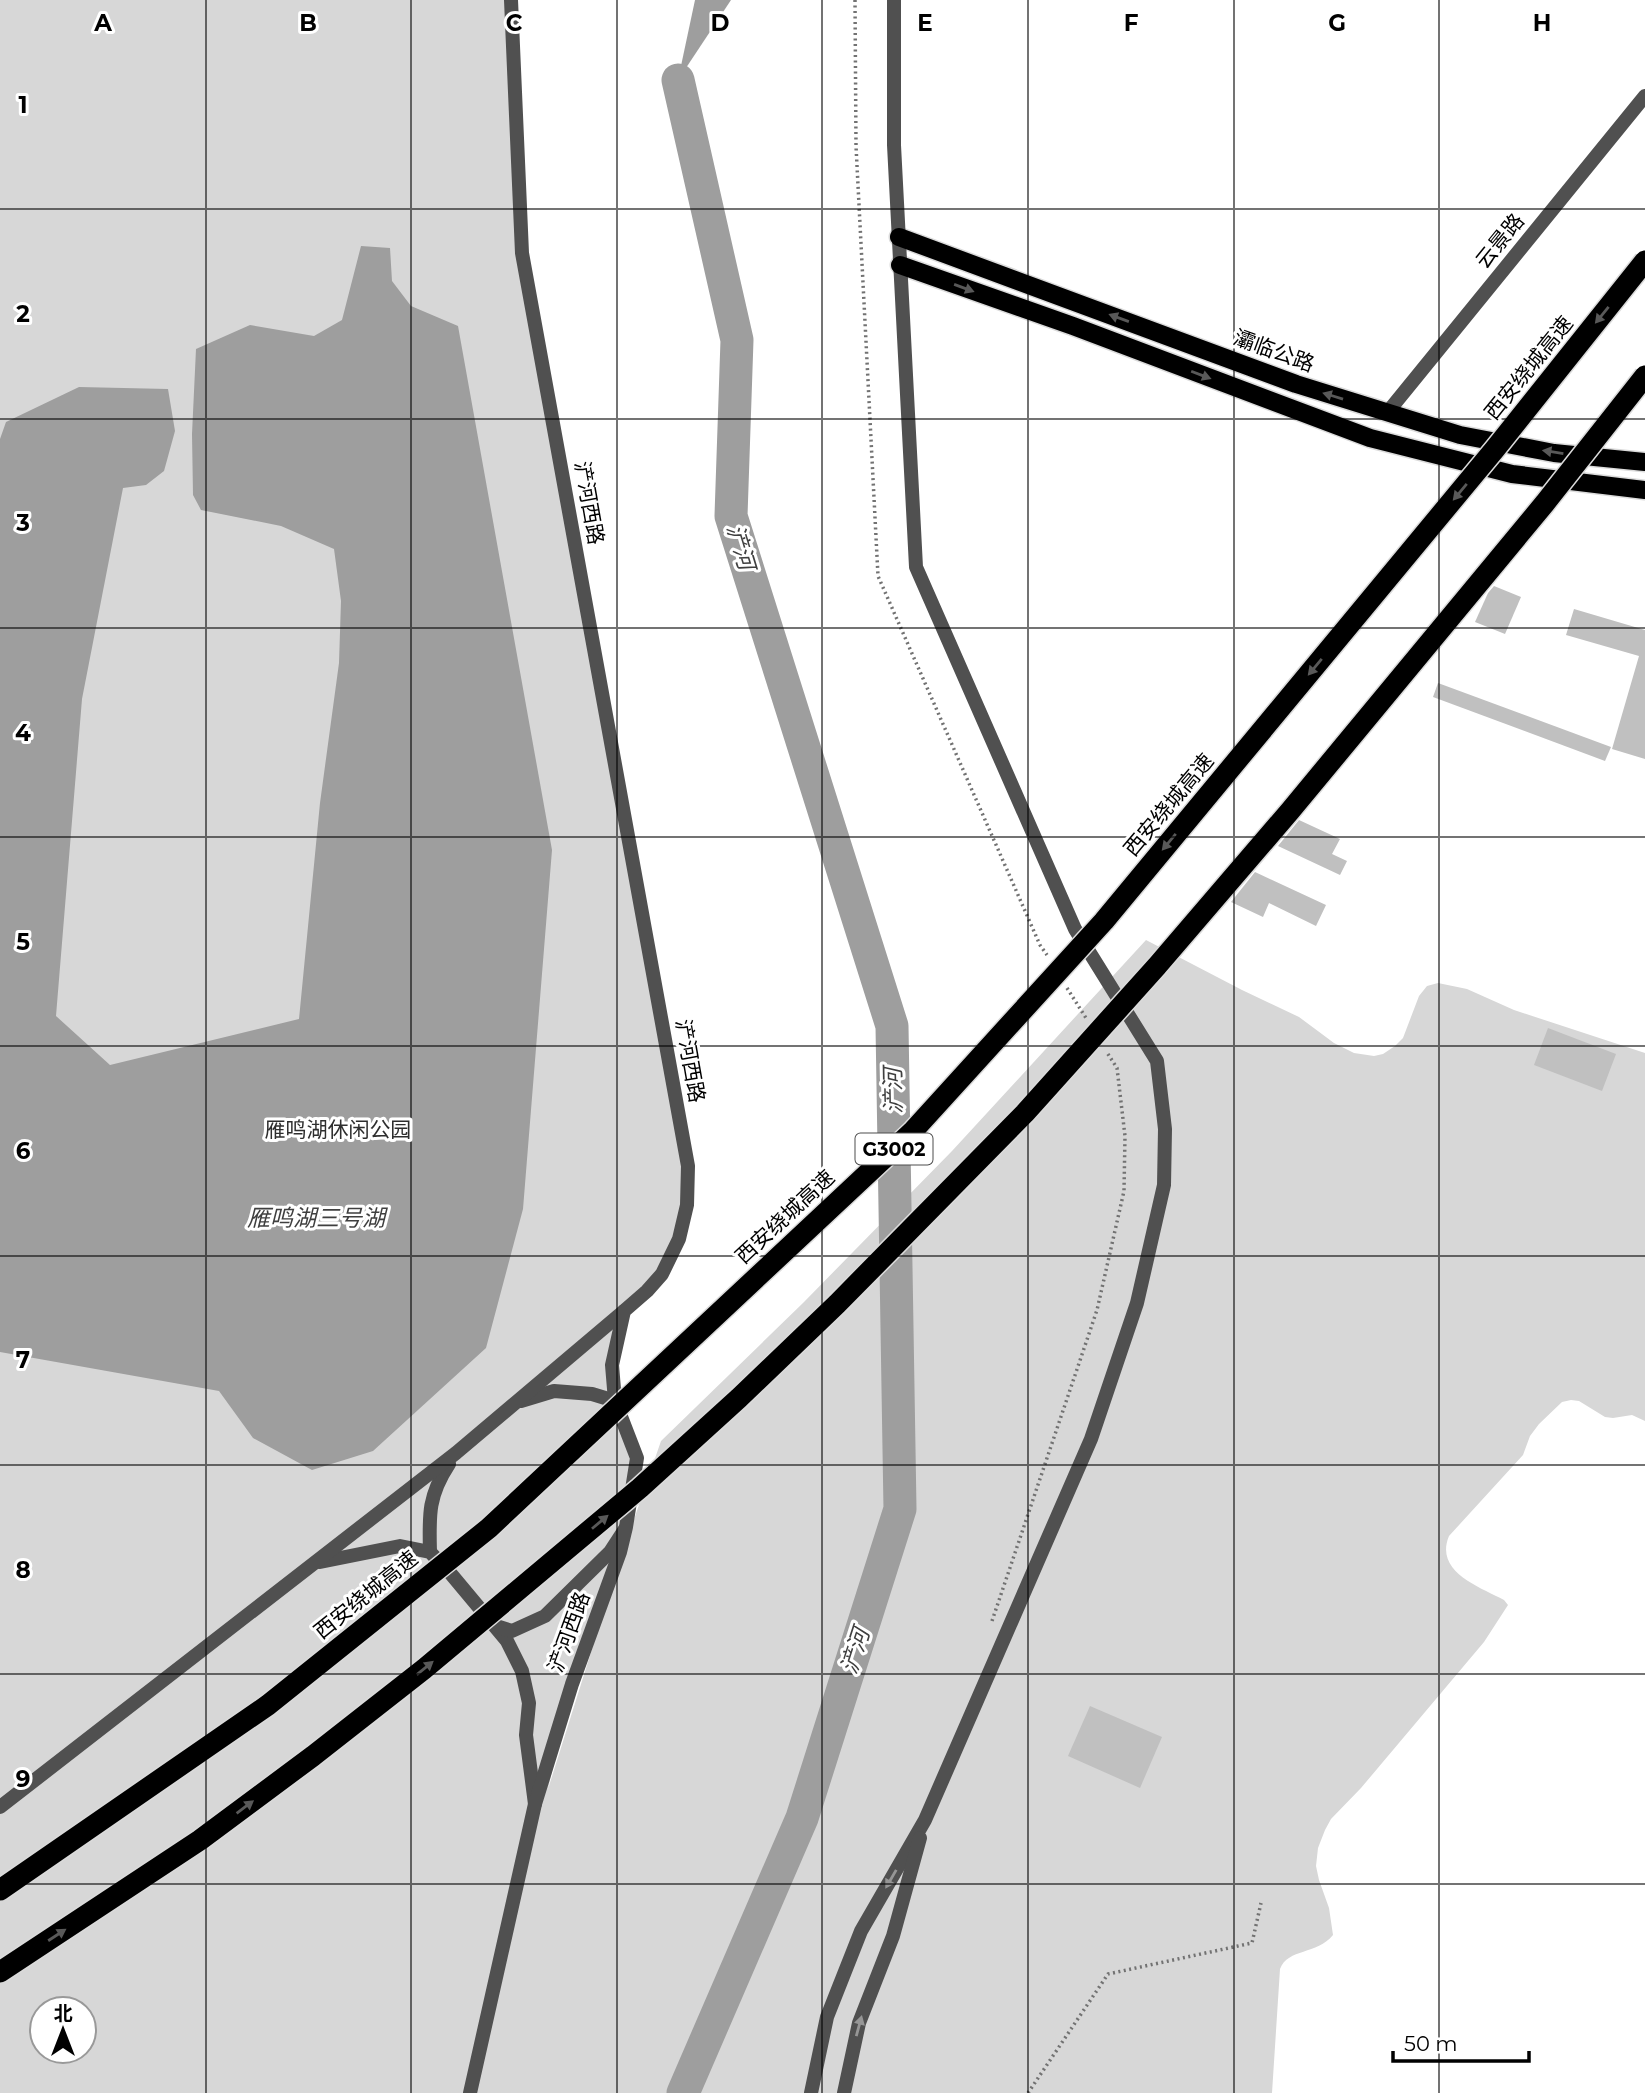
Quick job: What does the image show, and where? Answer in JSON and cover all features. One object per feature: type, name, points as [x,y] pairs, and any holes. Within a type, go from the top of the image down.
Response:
[{"type":"highway","name":"西安绕城高速","points":[[0,1890],[268,1705],[489,1528],[912,1132],[1104,921],[1486,460],[1645,261]]},
{"type":"highway","name":"G3002","points":[[0,1972],[200,1840],[424,1669],[640,1488],[827,1313],[1026,1112],[1157,966],[1299,801],[1545,503],[1645,376]]},
{"type":"main road","name":"灞临公路","points":[[899,237],[1296,384],[1460,435],[1554,453],[1645,462]]},
{"type":"main road","points":[[900,265],[1073,326],[1370,438],[1512,474],[1645,490]]},
{"type":"street","name":"浐河西路","points":[[470,2093],[535,1804],[572,1684],[620,1552],[626,1527],[637,1458],[615,1401],[612,1365],[624,1311],[662,1274],[679,1239],[687,1205],[688,1166],[522,253],[512,0]]},
{"type":"street","points":[[811,2093],[827,2017],[861,1931],[925,1820],[1091,1439],[1137,1303],[1164,1185],[1165,1129],[1157,1061],[1075,929],[916,567],[894,145],[894,0]]},
{"type":"street","name":"云景路","points":[[1387,412],[1645,96]]},
{"type":"street","points":[[0,1807],[456,1453],[624,1311]]},
{"type":"street","points":[[516,1403],[554,1391],[592,1394],[615,1401]]},
{"type":"street","points":[[430,1552],[429,1513],[438,1482],[456,1453]]},
{"type":"street","points":[[494,1626],[512,1631],[545,1616],[610,1552],[626,1527]]},
{"type":"street","points":[[315,1563],[400,1546],[430,1552],[452,1574],[507,1641],[522,1671],[529,1703],[526,1735],[535,1804]]},
{"type":"street","points":[[845,2093],[859,2023],[893,1936],[925,1820]]},
{"type":"path","points":[[1040,945],[1047,956]]},
{"type":"path","points":[[1061,978],[1089,1023]]},
{"type":"path","points":[[990,1627],[1079,1369],[1097,1310],[1124,1191],[1125,1136],[1117,1068],[1103,1045]]},
{"type":"path","points":[[1028,2093],[1108,1974],[1252,1943],[1261,1903]]},
{"type":"green space","name":"雁鸣湖休闲公园","points":[[0,0],[511,0],[522,253],[670,1064],[687,1205],[662,1274],[624,1311],[612,1365],[637,1458],[631,1492],[572,1684],[548,1789],[621,1557],[661,1441],[804,1302],[952,1151],[1146,940],[1299,1017],[1334,1043],[1354,1053],[1374,1056],[1395,1046],[1403,1038],[1419,996],[1427,986],[1438,983],[1467,989],[1514,1010],[1645,1053],[1645,1421],[1632,1415],[1605,1417],[1579,1401],[1562,1402],[1530,1436],[1523,1455],[1449,1536],[1446,1549],[1453,1569],[1472,1584],[1504,1600],[1508,1605],[1484,1642],[1361,1788],[1331,1819],[1325,1830],[1318,1848],[1316,1866],[1329,1908],[1333,1935],[1319,1946],[1289,1958],[1280,1969],[1272,2093],[0,2093]]},
{"type":"water","points":[[695,0],[731,0],[678,80]]},
{"type":"water","name":"雁鸣湖三号湖","points":[[361,246],[390,248],[392,281],[411,306],[458,326],[552,850],[523,1209],[486,1348],[373,1451],[312,1470],[253,1438],[219,1391],[0,1352],[0,439],[6,422],[79,387],[168,389],[175,431],[164,471],[146,485],[123,488],[82,699],[56,1016],[110,1065],[299,1019],[320,803],[339,663],[341,601],[334,549],[281,526],[201,510],[193,495],[192,434],[196,349],[250,325],[314,336],[342,320]]},
{"type":"building","points":[[1494,586],[1521,597],[1505,634],[1475,622]]},
{"type":"building","points":[[1574,609],[1645,630],[1645,759],[1612,749],[1639,656],[1566,635]]},
{"type":"building","points":[[1438,683],[1611,747],[1605,761],[1433,697]]},
{"type":"building","points":[[1299,820],[1340,839],[1332,854],[1347,861],[1340,875],[1278,846]]},
{"type":"building","points":[[1255,872],[1326,905],[1316,926],[1269,903],[1263,917],[1231,902]]},
{"type":"building","points":[[1548,1028],[1616,1054],[1602,1091],[1534,1065]]},
{"type":"building","points":[[1090,1706],[1162,1737],[1140,1788],[1068,1756]]},
{"type":"waterway","name":"浐河","points":[[678,80],[737,340],[731,516],[892,1026],[900,1509],[802,1818],[683,2093]]}]
